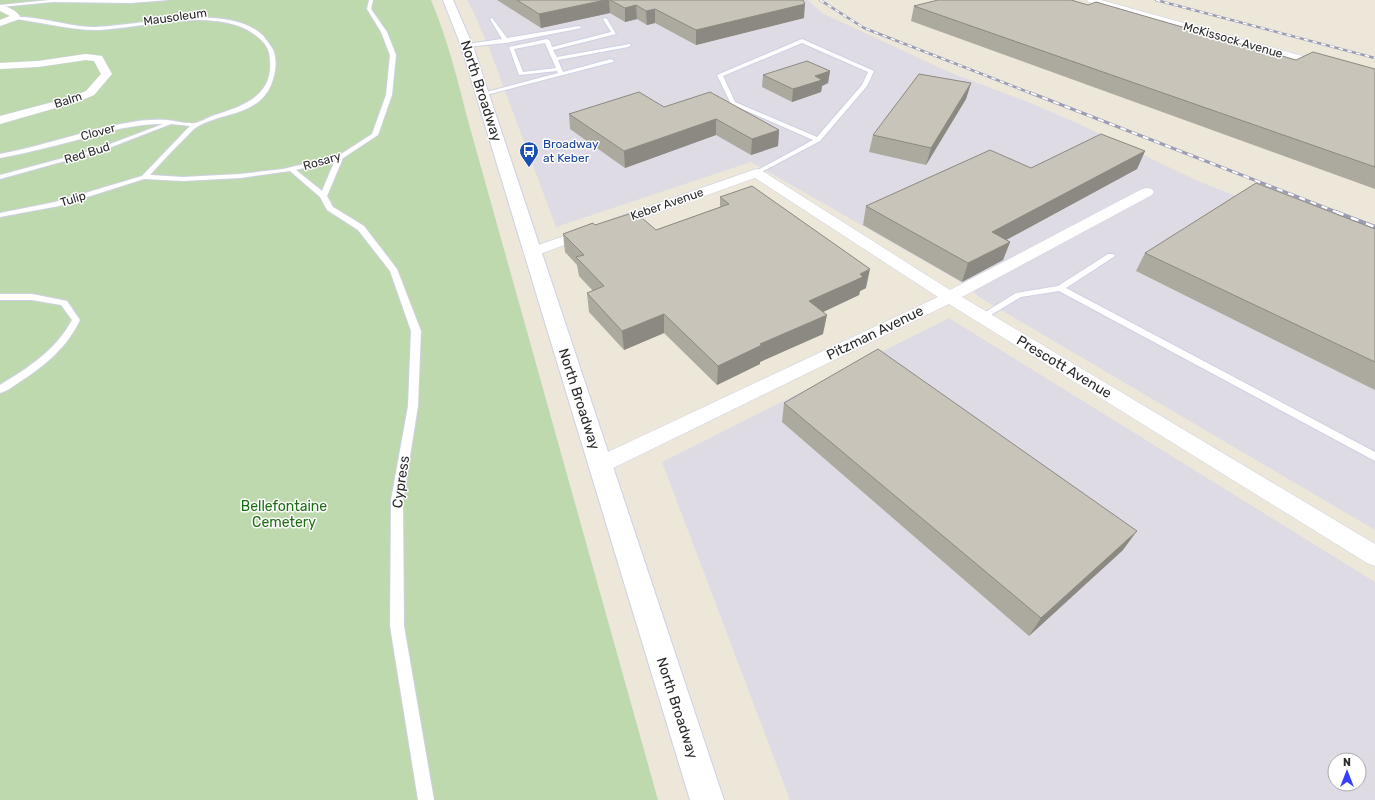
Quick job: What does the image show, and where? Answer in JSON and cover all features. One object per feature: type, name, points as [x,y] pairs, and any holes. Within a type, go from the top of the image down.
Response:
[{"type":"main road","name":"North Broadway","points":[[448,0],[467,46],[707,800]]},
{"type":"street","name":"McKissock Avenue","points":[[1091,0],[1337,68]]},
{"type":"street","points":[[0,7],[14,14],[14,18],[0,23]]},
{"type":"street","name":"Balm","points":[[0,66],[38,64],[86,57],[98,58],[107,74],[90,93],[76,99],[0,120]]},
{"type":"street","name":"Keber Avenue","points":[[532,252],[756,173]]},
{"type":"street","name":"Prescott Avenue","points":[[756,173],[981,317],[1375,556]]},
{"type":"street","name":"Pitzman Avenue","points":[[600,465],[950,297],[1146,192]]},
{"type":"lane","points":[[0,7],[53,1],[131,2],[166,0]]},
{"type":"lane","name":"Rosary","points":[[144,177],[183,179],[233,177],[290,169],[340,157],[375,135],[389,95],[393,55],[384,32],[369,9],[371,0]]},
{"type":"lane","name":"Mausoleum","points":[[14,18],[33,19],[78,29],[103,28],[189,13]]},
{"type":"lane","points":[[492,19],[506,41]]},
{"type":"lane","points":[[551,49],[614,33],[605,19]]},
{"type":"lane","points":[[144,177],[192,127],[246,107],[262,96],[269,83],[272,65],[271,51],[265,38],[254,25]]},
{"type":"lane","points":[[467,46],[506,41],[579,28]]},
{"type":"lane","points":[[547,41],[560,71],[521,74],[511,48],[547,41]]},
{"type":"lane","points":[[756,173],[818,140],[866,85],[872,71],[802,41],[720,75],[733,103],[818,140]]},
{"type":"lane","points":[[556,59],[628,45]]},
{"type":"lane","points":[[482,94],[560,71],[611,61]]},
{"type":"lane","name":"Clover","points":[[0,156],[26,151],[125,125],[145,122],[172,122],[198,125]]},
{"type":"lane","name":"Red Bud","points":[[0,177],[99,150],[172,122]]},
{"type":"lane","points":[[323,196],[340,157]]},
{"type":"lane","name":"Cypress","points":[[290,169],[323,196],[330,208],[361,228],[394,271],[416,332],[413,406],[396,500],[397,626],[426,800]]},
{"type":"lane","name":"Tulip","points":[[0,215],[56,204],[144,177]]},
{"type":"lane","points":[[981,317],[1019,295],[1060,288],[1111,256]]},
{"type":"lane","points":[[1060,288],[1375,457]]},
{"type":"lane","points":[[0,297],[32,297],[64,303],[76,320],[70,334],[55,351],[27,373],[0,390]]},
{"type":"shaded area","points":[[467,0],[808,0],[822,13],[949,72],[1028,102],[1077,123],[1198,181],[1375,251],[1375,530],[979,297],[966,285],[751,162],[556,227],[489,48]]},
{"type":"shaded area","points":[[949,318],[1375,582],[1375,800],[790,800],[662,462]]},
{"type":"green space","name":"Bellefontaine Cemetery","points":[[0,0],[431,0],[447,43],[658,800],[0,800]]},
{"type":"building","points":[[517,0],[605,0],[539,14]]},
{"type":"building","points":[[610,0],[803,0],[805,4],[696,30],[655,9],[646,11],[636,5],[625,8]]},
{"type":"building","points":[[938,0],[1071,0],[1088,5],[1096,2],[1296,60],[1313,52],[1375,69],[1375,167],[914,6]]},
{"type":"building","points":[[807,61],[830,71],[815,76],[822,80],[793,89],[763,75]]},
{"type":"building","points":[[919,74],[971,83],[931,148],[873,135]]},
{"type":"building","points":[[639,92],[664,107],[710,92],[779,130],[752,139],[716,119],[624,151],[569,114]]},
{"type":"building","points":[[1101,134],[1145,151],[992,232],[1010,242],[968,263],[866,206],[990,150],[1031,168]]},
{"type":"building","points":[[1256,183],[1375,229],[1375,362],[1145,253]]},
{"type":"building","points":[[752,186],[870,269],[860,274],[863,277],[809,301],[827,315],[760,344],[762,345],[718,366],[664,314],[622,331],[587,293],[604,286],[576,257],[584,255],[563,234],[593,223],[595,225],[635,212],[656,230],[729,204],[720,197]]},
{"type":"building","points":[[878,349],[1137,531],[1041,618],[784,403]]},
{"type":"railway","points":[[820,0],[864,28],[1033,94]]},
{"type":"railway","points":[[1156,0],[1375,58]]},
{"type":"railway","points":[[1031,93],[1339,213]]},
{"type":"railway","points":[[1336,212],[1375,227]]},
{"type":"place","name":"Broadway at Keber","points":[[529,168]]}]
